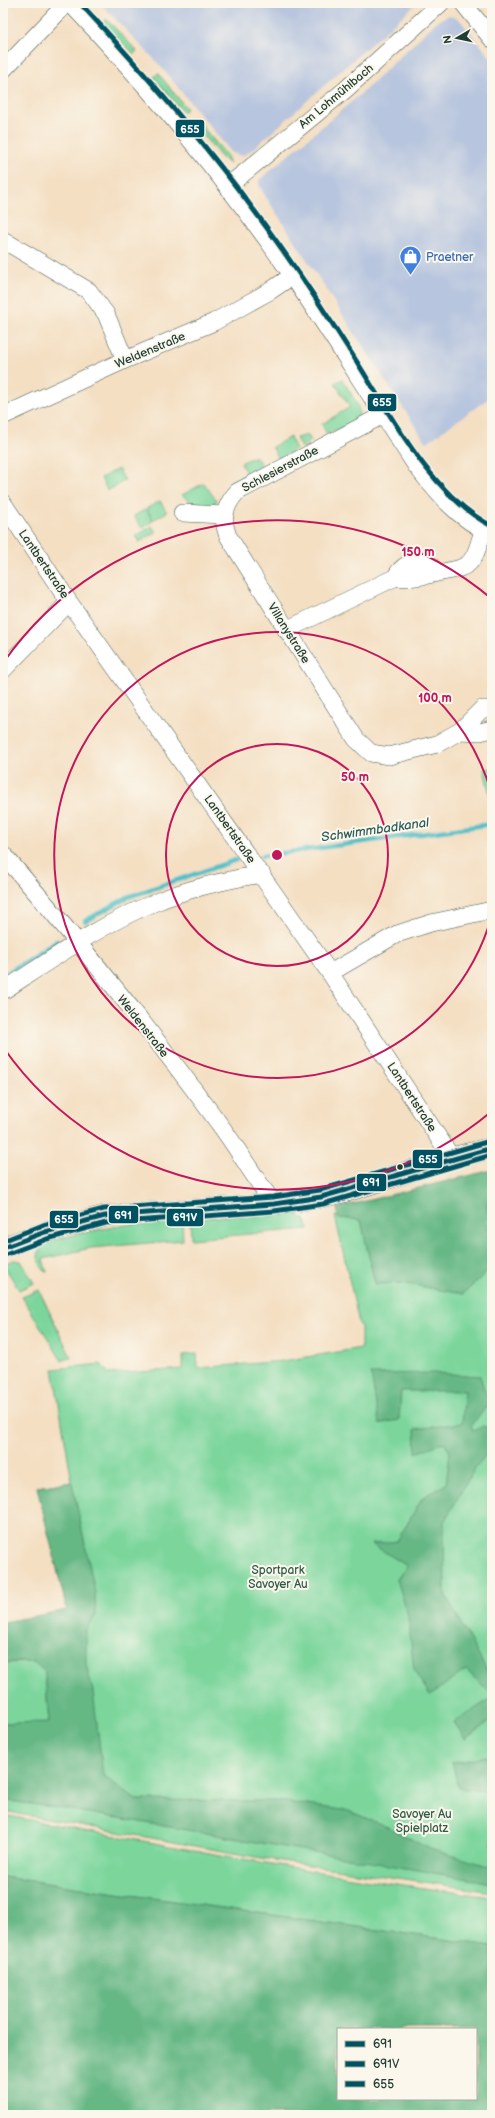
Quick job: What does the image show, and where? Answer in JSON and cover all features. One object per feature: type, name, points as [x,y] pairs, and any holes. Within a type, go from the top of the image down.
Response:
[{"type":"street","points":[[3,70],[67,3]]},
{"type":"street","points":[[70,3],[167,110],[228,186],[292,276],[415,464],[444,502],[470,523],[488,532],[472,559],[466,566],[460,569],[438,573],[426,562],[421,560],[404,567],[396,577],[286,630]]},
{"type":"street","name":"Am Lohmühlbach","points":[[228,186],[345,90],[441,3]]},
{"type":"street","points":[[463,3],[492,39]]},
{"type":"street","points":[[3,240],[89,291],[106,314],[125,360]]},
{"type":"street","name":"Weldenstraße","points":[[3,416],[232,313],[292,276]]},
{"type":"street","name":"Schlesierstraße","points":[[224,515],[231,499],[237,492],[383,415]]},
{"type":"street","name":"Lantbertstraße","points":[[3,503],[69,602],[262,874],[330,973],[452,1158]]},
{"type":"street","points":[[182,513],[224,515]]},
{"type":"street","name":"Villanystraße","points":[[224,515],[224,528],[228,536],[286,630],[356,739],[364,748],[376,755],[389,756],[436,744],[460,731]]},
{"type":"street","points":[[3,670],[69,602]]},
{"type":"street","points":[[460,731],[482,709],[492,709]]},
{"type":"street","points":[[460,731],[480,732],[492,730]]},
{"type":"street","name":"Weldenstraße","points":[[3,854],[77,942],[223,1130],[274,1204]]},
{"type":"street","points":[[3,991],[77,942],[157,901],[224,881],[262,874]]},
{"type":"street","points":[[330,973],[397,934],[430,923],[492,910]]},
{"type":"street","points":[[3,1248],[45,1232],[105,1216],[274,1204],[347,1191],[452,1158],[492,1148]]},
{"type":"shaded area","points":[[100,3],[417,3],[252,150],[242,156],[232,153],[157,62]]},
{"type":"shaded area","points":[[449,15],[459,19],[492,59],[492,396],[426,443],[266,197],[259,185],[259,180],[363,92],[436,22]]},
{"type":"green space","points":[[106,19],[137,51],[134,54],[103,23]]},
{"type":"green space","points":[[158,73],[187,109],[183,112],[154,77]]},
{"type":"green space","points":[[200,124],[227,156],[230,164],[223,159],[196,127]]},
{"type":"green space","points":[[342,379],[355,400],[359,414],[357,419],[351,424],[326,433],[322,424],[350,407],[335,383]]},
{"type":"green space","points":[[308,435],[311,441],[301,448],[296,438]]},
{"type":"green space","points":[[290,437],[296,449],[279,459],[272,447]]},
{"type":"green space","points":[[255,456],[264,468],[234,486],[231,481],[246,474],[241,463]]},
{"type":"green space","points":[[118,469],[125,480],[107,490],[101,478]]},
{"type":"green space","points":[[204,483],[217,501],[207,508],[196,506],[182,495]]},
{"type":"green space","points":[[160,501],[167,512],[153,520],[147,508]]},
{"type":"green space","points":[[146,509],[153,521],[142,528],[134,516]]},
{"type":"green space","points":[[152,526],[156,532],[139,542],[136,536]]},
{"type":"green space","points":[[492,768],[492,805],[484,769]]},
{"type":"green space","points":[[492,1170],[492,1202],[487,1203],[489,1270],[463,1294],[402,1283],[375,1284],[361,1220],[338,1218],[337,1208]]},
{"type":"green space","name":"Sportpark Savoyer Au","points":[[492,1202],[492,1892],[261,1858],[3,1811],[3,1800],[71,1809],[67,1610],[37,1487],[72,1482],[53,1369],[101,1364],[109,1374],[183,1369],[183,1355],[197,1354],[198,1368],[283,1361],[361,1348],[361,1327],[335,1216],[361,1220],[375,1284],[402,1283],[463,1294],[489,1270],[487,1203]]},
{"type":"green space","points":[[297,1210],[298,1216],[305,1219],[309,1229],[191,1239],[190,1219]]},
{"type":"green space","points":[[182,1219],[183,1240],[91,1248],[43,1259],[47,1272],[43,1269],[38,1259],[39,1251],[43,1243],[112,1227]]},
{"type":"green space","points":[[14,1260],[21,1261],[34,1283],[19,1290],[3,1264]]},
{"type":"green space","points":[[39,1290],[71,1357],[62,1361],[22,1297]]},
{"type":"green space","points":[[435,1373],[480,1376],[489,1405],[471,1425],[473,1431],[483,1426],[492,1429],[492,1452],[485,1456],[475,1468],[444,1522],[445,1594],[492,1680],[492,1694],[466,1670],[430,1695],[414,1671],[408,1616],[397,1579],[407,1566],[372,1544],[397,1541],[423,1497],[446,1484],[450,1452],[444,1442],[416,1453],[415,1429],[462,1423],[465,1391],[401,1391],[399,1420],[379,1424],[371,1374]]},
{"type":"green space","points":[[72,1482],[95,1592],[96,1615],[86,1630],[86,1664],[93,1691],[103,1775],[136,1800],[280,1801],[349,1811],[390,1828],[430,1849],[492,1867],[492,1883],[71,1810],[3,1800],[3,1723],[49,1722],[45,1672],[34,1662],[3,1662],[3,1622],[67,1610],[37,1487]]},
{"type":"green space","points":[[34,1662],[45,1672],[49,1723],[3,1723],[3,1663]]},
{"type":"green space","points":[[492,1698],[492,1723],[490,1721],[465,1739],[454,1722]]},
{"type":"green space","points":[[492,1756],[492,1792],[459,1788],[452,1763]]},
{"type":"green space","points":[[3,1815],[308,1870],[492,1897],[492,1946],[3,1877]]},
{"type":"green space","points":[[3,1877],[492,1946],[492,2115],[3,2115]]},
{"type":"waterway","name":"Schwimmbadkanal","points":[[262,856],[492,824]]},
{"type":"waterway","name":"Schwimmbadkanal","points":[[85,921],[128,897],[236,860]]},
{"type":"waterway","name":"Schwimmbadkanal","points":[[3,976],[57,941]]},
{"type":"transit line","name":"655","points":[[80,3],[177,112],[279,244],[357,362],[399,430],[432,475],[470,513],[492,526]]},
{"type":"transit line","name":"655","points":[[3,1241],[43,1225],[104,1209],[273,1197],[320,1190],[490,1141]]},
{"type":"transit line","name":"691","points":[[3,1248],[45,1232],[105,1216],[274,1204],[321,1197],[492,1148]]},
{"type":"transit line","name":"691V","points":[[5,1255],[47,1239],[106,1223],[274,1211],[323,1204],[492,1155]]},
{"type":"place","name":"Praetner","points":[[410,276]]},
{"type":"park label","name":"Savoyer Au Spielplatz","points":[[422,1821]]}]
